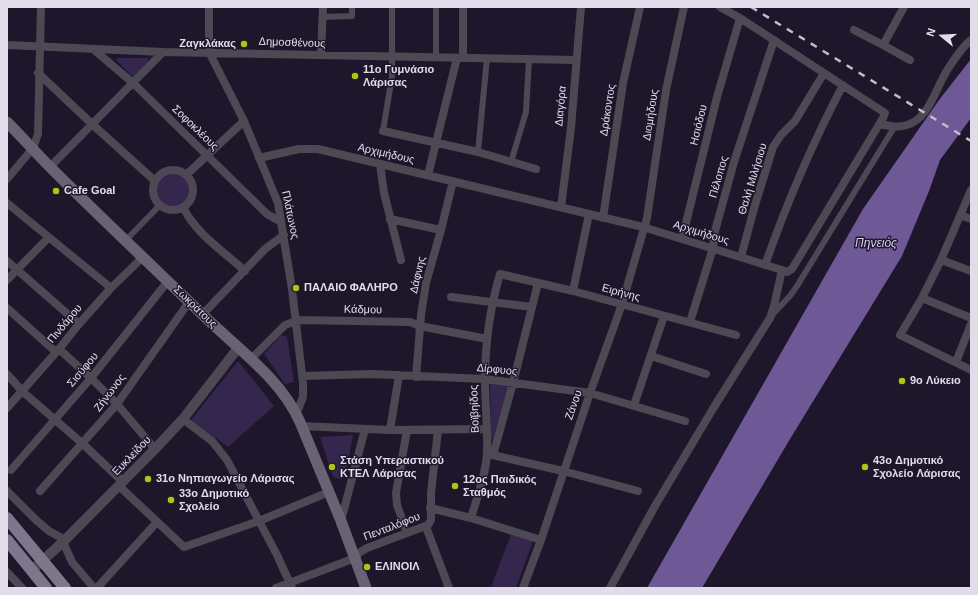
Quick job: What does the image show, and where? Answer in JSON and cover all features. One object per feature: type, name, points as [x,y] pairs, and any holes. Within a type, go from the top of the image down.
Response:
[{"type":"main road","name":"Σωκράτους","points":[[7,122],[50,167],[202,315],[251,359],[274,384],[296,415],[301,426],[342,521],[366,588]]},
{"type":"main road","points":[[7,518],[66,588]]},
{"type":"main road","points":[[7,540],[46,588]]},
{"type":"street","points":[[7,179],[33,148],[39,127],[38,72],[40,7]]},
{"type":"street","name":"Πλάτωνος","points":[[209,7],[209,52],[244,121],[276,196],[284,235],[302,376],[303,397],[301,406],[296,415]]},
{"type":"street","points":[[321,55],[323,7]]},
{"type":"street","points":[[322,17],[352,16],[352,7]]},
{"type":"street","points":[[392,7],[392,57],[390,90],[384,130],[478,152],[536,169]]},
{"type":"street","points":[[436,7],[436,58]]},
{"type":"street","points":[[428,175],[460,58],[463,7]]},
{"type":"street","name":"Διαγόρα","points":[[561,207],[571,128],[581,7]]},
{"type":"street","name":"Δράκοντος","points":[[603,218],[621,95],[640,7]]},
{"type":"street","name":"Διομήδους","points":[[643,228],[648,210],[666,90],[684,7]]},
{"type":"street","points":[[720,7],[740,18],[882,110],[885,114],[792,269],[787,272],[782,270],[770,318]]},
{"type":"street","points":[[883,45],[904,7]]},
{"type":"street","name":"Ησιόδου","points":[[682,239],[717,97],[740,18]]},
{"type":"street","points":[[854,30],[910,60]]},
{"type":"street","name":"Πέλοπος","points":[[690,322],[713,248],[715,231],[734,162],[774,40]]},
{"type":"street","points":[[880,124],[895,126],[908,125],[918,120],[928,106],[951,65],[971,40]]},
{"type":"street","name":"Δημοσθένους","points":[[7,45],[163,52],[576,60]]},
{"type":"street","name":"Σοφοκλέους","points":[[93,49],[133,83],[270,217],[281,222]]},
{"type":"street","points":[[50,167],[163,52]]},
{"type":"street","points":[[478,152],[487,58]]},
{"type":"street","points":[[511,162],[526,112],[529,59]]},
{"type":"street","points":[[38,72],[92,124],[155,181]]},
{"type":"street","name":"Θαλή Μιλήσιου","points":[[741,257],[773,147],[781,135],[795,121],[824,73]]},
{"type":"street","points":[[765,265],[798,179],[843,85]]},
{"type":"street","points":[[186,175],[244,121]]},
{"type":"street","points":[[610,588],[655,506],[714,407],[770,318],[797,286],[895,126]]},
{"type":"street","name":"Αρχιμήδους","points":[[259,158],[299,149],[314,149],[589,214],[682,239],[782,270]]},
{"type":"street","points":[[380,164],[384,193],[401,260]]},
{"type":"street","points":[[173,170],[180,171],[186,175],[192,184],[193,189],[190,200],[183,207],[170,210],[160,205],[154,196],[153,190],[155,181],[160,174],[173,170]]},
{"type":"street","name":"Δάφνης","points":[[416,377],[421,316],[426,283],[453,181]]},
{"type":"street","points":[[971,190],[941,260],[922,298],[900,335],[971,370]]},
{"type":"street","points":[[7,202],[48,238],[111,288]]},
{"type":"street","points":[[126,240],[160,205]]},
{"type":"street","points":[[183,207],[190,220],[199,230],[245,271]]},
{"type":"street","points":[[573,291],[589,214]]},
{"type":"street","points":[[960,215],[971,219]]},
{"type":"street","points":[[390,219],[441,230]]},
{"type":"street","name":"Ζάνου","points":[[523,588],[622,304],[643,228]]},
{"type":"street","points":[[202,315],[265,249],[284,235]]},
{"type":"street","points":[[7,280],[48,238]]},
{"type":"street","name":"Πινδάρου","points":[[7,408],[111,288],[143,256]]},
{"type":"street","points":[[941,260],[971,271]]},
{"type":"street","points":[[7,261],[79,324]]},
{"type":"street","name":"Ειρήνης","points":[[500,274],[573,291],[736,335]]},
{"type":"street","name":"Βοϊβηίδος","points":[[471,518],[490,455],[487,429],[485,379],[487,339],[500,274]]},
{"type":"street","name":"Σισύφου","points":[[11,470],[92,378],[168,281]]},
{"type":"street","points":[[538,283],[513,383],[490,455],[563,471],[638,491]]},
{"type":"street","points":[[451,297],[532,307]]},
{"type":"street","points":[[922,298],[971,318]]},
{"type":"street","name":"Ζήνωνος","points":[[40,491],[117,404],[189,302]]},
{"type":"street","points":[[7,308],[57,351],[92,378],[117,404],[155,449]]},
{"type":"street","points":[[634,405],[664,316]]},
{"type":"street","name":"Κάδμου","points":[[251,359],[285,325],[295,321],[305,320],[398,321],[416,323],[420,326],[487,339]]},
{"type":"street","points":[[956,362],[971,324]]},
{"type":"street","name":"Ευκλείδου","points":[[32,570],[63,542],[121,484],[183,419],[238,348]]},
{"type":"street","points":[[651,356],[706,374]]},
{"type":"street","points":[[7,374],[22,391],[83,444],[157,522],[184,547],[259,521],[329,492]]},
{"type":"street","points":[[390,430],[399,375]]},
{"type":"street","name":"Δίρφυος","points":[[302,376],[399,375],[416,377],[485,379],[590,393],[685,421]]},
{"type":"street","points":[[183,419],[212,442],[223,455],[259,521],[291,585]]},
{"type":"street","points":[[301,426],[390,430],[487,429]]},
{"type":"street","points":[[342,521],[365,429]]},
{"type":"street","points":[[407,430],[396,493],[397,505],[407,533]]},
{"type":"street","name":"Πενταλόφου","points":[[276,588],[291,585],[355,558],[360,552],[367,548],[426,527],[431,520],[430,508],[438,430]]},
{"type":"street","points":[[7,491],[36,520],[60,537],[72,562],[94,588]]},
{"type":"street","points":[[430,508],[471,518],[541,540]]},
{"type":"street","points":[[97,588],[157,522]]},
{"type":"street","points":[[426,527],[449,588]]},
{"type":"street","points":[[7,572],[22,588]]},
{"type":"shaded area","points":[[117,58],[148,58],[148,61],[133,77],[116,60]]},
{"type":"shaded area","points":[[173,173],[185,178],[190,190],[185,202],[173,207],[161,202],[156,190],[161,178]]},
{"type":"shaded area","points":[[281,335],[287,337],[294,382],[285,384],[264,354]]},
{"type":"shaded area","points":[[238,361],[274,406],[228,447],[191,420]]},
{"type":"shaded area","points":[[490,383],[509,386],[492,442],[491,440]]},
{"type":"shaded area","points":[[352,435],[345,476],[342,479],[338,478],[332,474],[320,437]]},
{"type":"shaded area","points":[[511,534],[533,541],[516,588],[489,588],[491,587]]},
{"type":"water","name":"Πηνειός","points":[[971,59],[971,118],[940,160],[902,256],[790,439],[702,588],[647,588],[863,209],[939,100]]},
{"type":"railway","points":[[751,7],[971,141]]},
{"type":"place","name":"Ζαγκλάκας","points":[[244,44]]},
{"type":"place","name":"11ο Γυμνάσιο Λάρισας","points":[[355,76]]},
{"type":"place","name":"Cafe Goal","points":[[56,191]]},
{"type":"place","name":"ΠΑΛΑΙΟ ΦΑΛΗΡΟ","points":[[296,288]]},
{"type":"place","name":"9ο Λύκειο","points":[[902,381]]},
{"type":"place","name":"Στάση Υπεραστικού ΚΤΕΛ Λάρισας","points":[[332,467]]},
{"type":"place","name":"43ο Δημοτικό Σχολείο Λάρισας","points":[[865,467]]},
{"type":"place","name":"31ο Νηπιαγωγείο Λάρισας","points":[[148,479]]},
{"type":"place","name":"12ος Παιδικός Σταθμός","points":[[455,486]]},
{"type":"place","name":"33ο Δημοτικό Σχολείο","points":[[171,500]]},
{"type":"place","name":"ΕΛΙΝΟΙΛ","points":[[367,567]]}]
